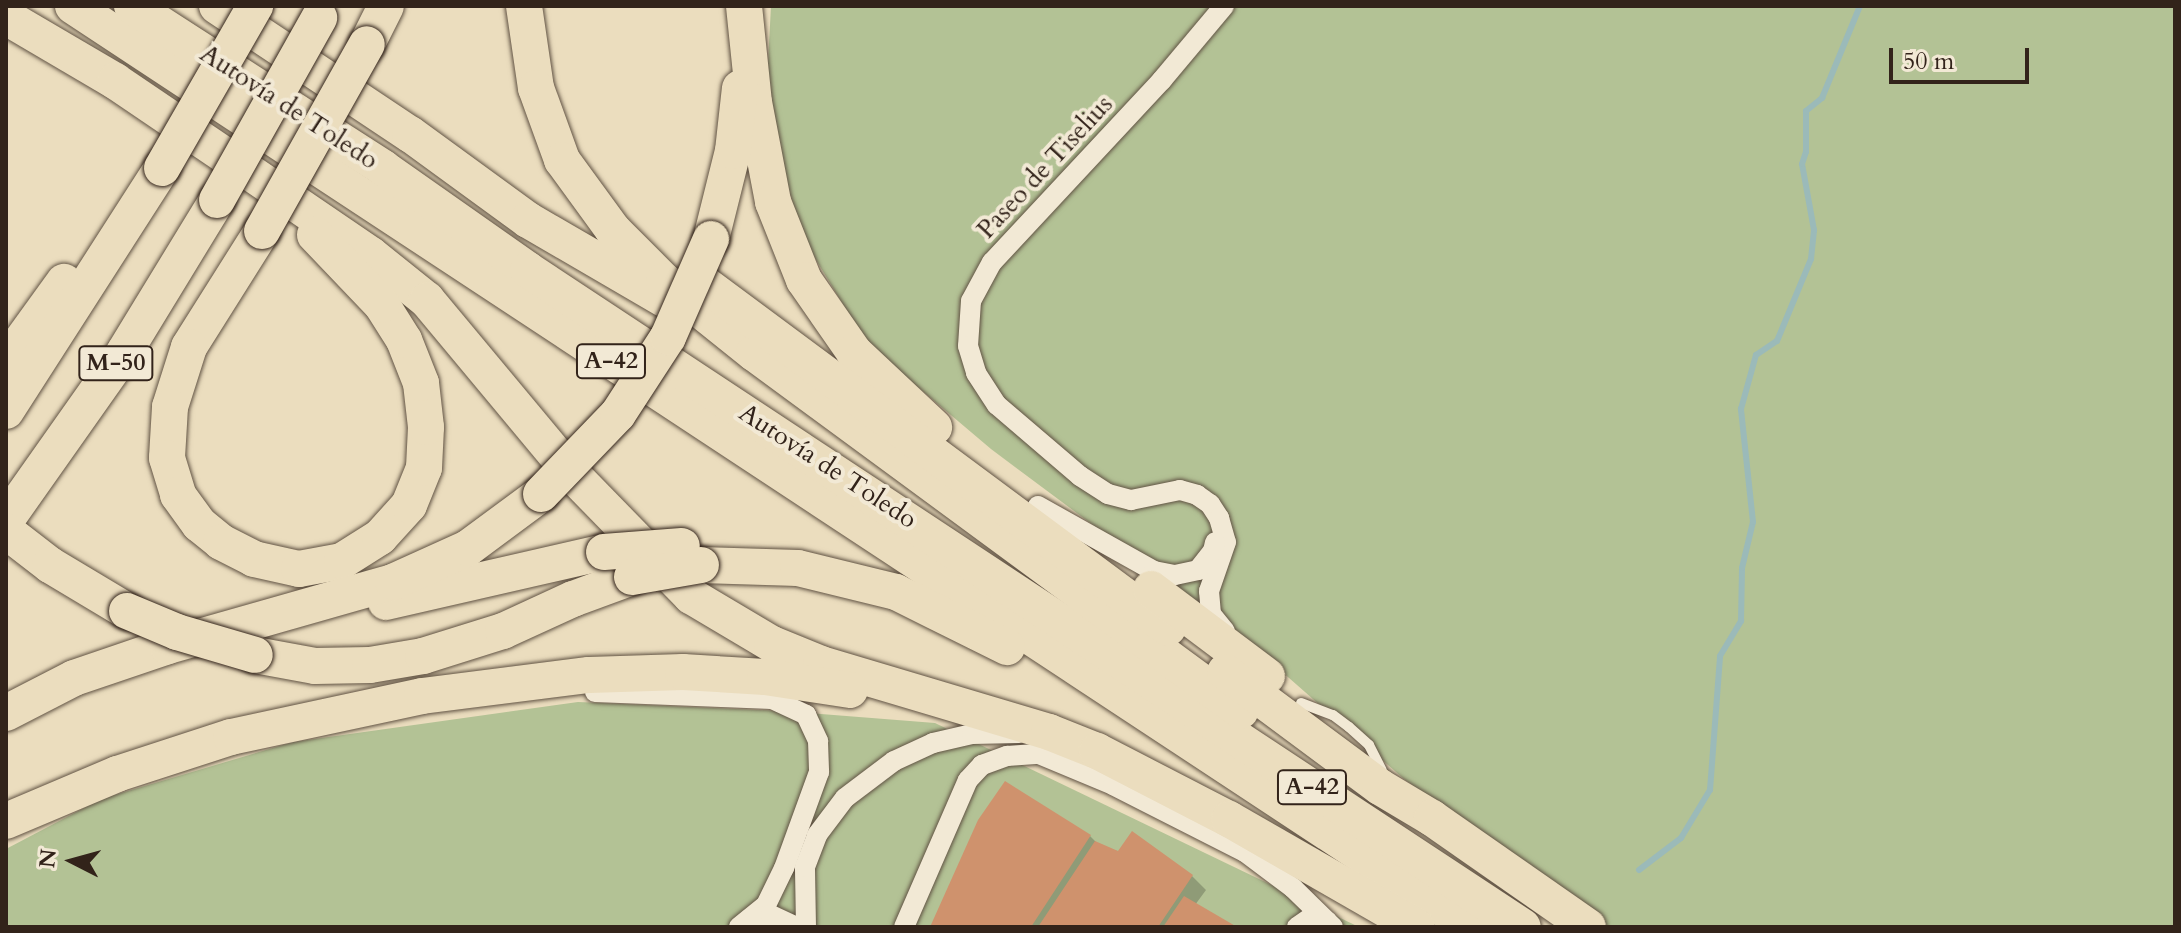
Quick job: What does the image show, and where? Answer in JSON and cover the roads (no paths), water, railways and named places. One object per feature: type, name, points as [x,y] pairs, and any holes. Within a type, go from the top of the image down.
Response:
[{"type":"highway","name":"Autovía de Toledo","points":[[73,6],[1471,927]]},
{"type":"highway","name":"Autovía de Toledo","points":[[132,6],[1523,927]]},
{"type":"highway","points":[[217,6],[410,134],[528,220],[754,353]]},
{"type":"highway","points":[[6,362],[153,161],[228,6]]},
{"type":"highway","name":"M-50","points":[[6,411],[153,161],[255,6]]},
{"type":"highway","points":[[298,206],[316,237],[382,305],[404,340],[421,383],[426,427],[424,468],[409,505],[380,537],[342,561],[299,569],[254,559],[221,542],[199,524],[178,495],[167,458],[170,407],[189,347],[262,231],[386,6]]},
{"type":"highway","points":[[6,713],[74,678],[168,646],[393,582],[468,548],[541,494],[618,414],[668,337],[711,239],[733,151],[744,6]]},
{"type":"highway","points":[[744,6],[754,102],[773,202],[804,280],[854,352],[926,422],[1253,665],[1382,770],[1432,818]]},
{"type":"highway","name":"M-50","points":[[6,520],[125,351],[217,200],[322,12]]},
{"type":"highway","points":[[6,17],[115,81],[371,255],[427,300],[571,473],[691,596],[785,649],[970,710],[1049,732],[1164,783],[1417,927]]},
{"type":"highway","points":[[525,20],[546,123],[562,160],[613,230],[664,281],[754,353],[1355,795],[1551,927]]},
{"type":"highway","points":[[525,20],[547,91],[579,154],[625,216],[678,264],[1030,523],[1367,778],[1432,818],[1588,927]]},
{"type":"highway","points":[[6,531],[50,565],[127,611],[177,632],[255,655],[315,666],[370,665],[423,656],[503,631],[573,599],[691,556]]},
{"type":"highway","points":[[74,678],[174,651],[604,552],[691,556],[798,568],[896,592],[987,635],[1050,674],[1149,717]]},
{"type":"highway","points":[[1101,646],[1136,656],[1236,724],[1355,795]]},
{"type":"highway","points":[[6,821],[117,774],[231,737],[422,696],[589,675],[683,672],[765,677],[970,710]]},
{"type":"street","name":"Paseo de Tiselius","points":[[1219,518],[1210,504],[1197,495],[1180,490],[1131,500],[1108,494],[1080,476],[997,405],[976,373],[968,346],[971,301],[992,262],[1162,80],[1224,6]]},
{"type":"street","points":[[1038,506],[1154,571],[1175,575],[1198,570],[1213,551],[1219,518]]},
{"type":"street","points":[[1219,518],[1226,542],[1209,591],[1211,614],[1253,665]]},
{"type":"street","points":[[422,696],[613,692],[719,695],[772,699],[806,715],[818,741],[819,772],[784,868],[766,905],[744,923]]},
{"type":"street","points":[[806,927],[805,867],[817,835],[845,798],[894,761],[933,743],[972,734],[1049,732]]},
{"type":"street","points":[[904,927],[968,780],[982,765],[1007,756],[1039,754],[1113,785],[1245,852],[1293,888],[1330,924]]},
{"type":"street","points":[[744,923],[771,915],[797,927]]},
{"type":"street","points":[[1297,927],[1313,916],[1330,924]]},
{"type":"waterway","points":[[1639,870],[1681,838],[1710,790],[1720,656],[1741,621],[1742,568],[1753,522],[1741,409],[1756,355],[1777,341],[1811,259],[1814,230],[1802,164],[1806,152],[1806,111],[1822,98],[1860,6]]}]
